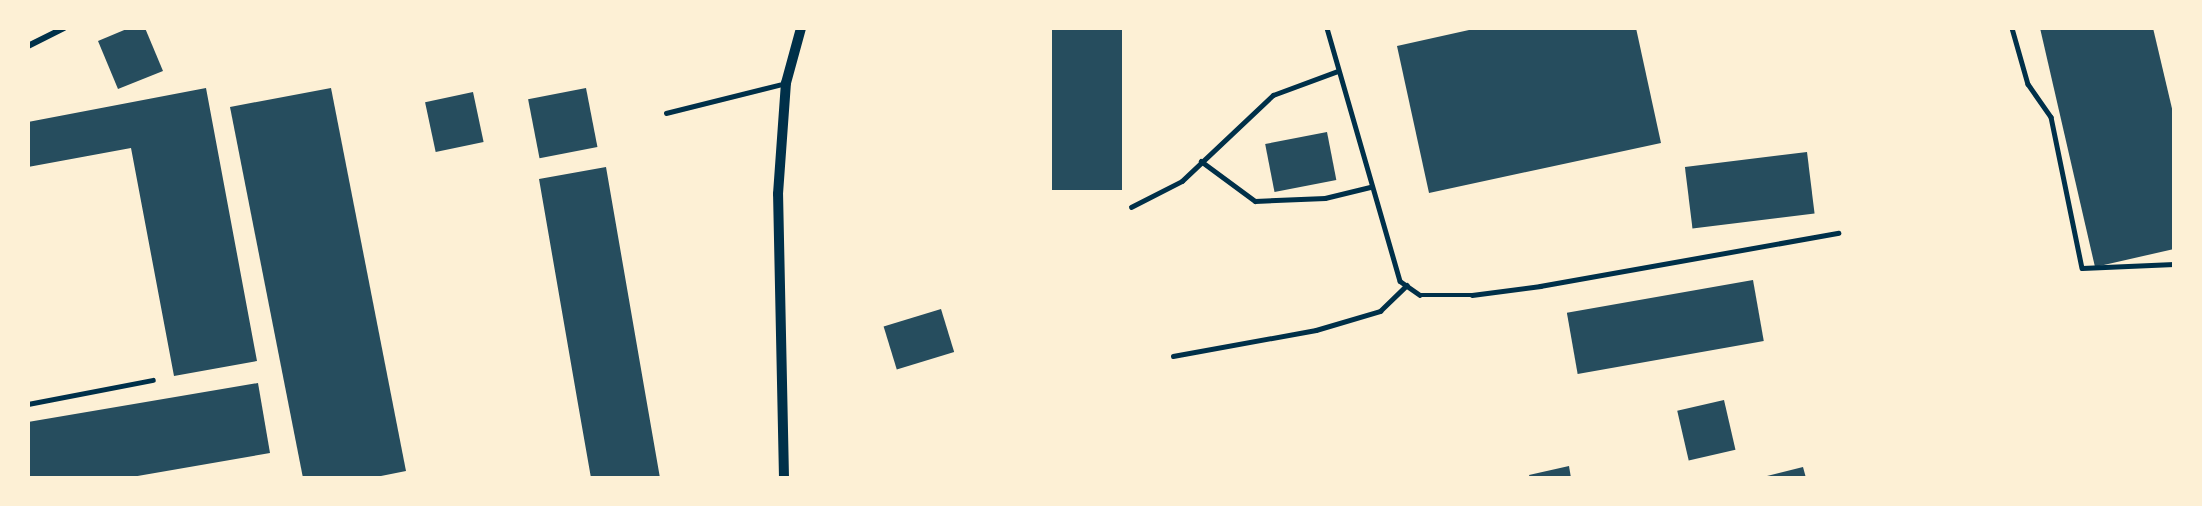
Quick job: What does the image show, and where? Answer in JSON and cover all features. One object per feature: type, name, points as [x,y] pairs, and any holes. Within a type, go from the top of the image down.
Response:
[{"type":"street","points":[[28,46],[64,28]]},
{"type":"street","points":[[784,477],[778,194],[786,83],[801,28]]},
{"type":"lane","points":[[1327,28],[1370,187],[1400,281],[1420,295],[1472,295],[1838,233]]},
{"type":"lane","points":[[2012,28],[2028,84],[2050,117],[2082,268],[2174,264]]},
{"type":"lane","points":[[1131,207],[1182,181],[1273,95],[1338,71]]},
{"type":"lane","points":[[666,113],[786,83]]},
{"type":"lane","points":[[1201,161],[1255,201],[1325,198],[1370,187]]},
{"type":"lane","points":[[1173,356],[1316,330],[1380,311],[1407,285]]},
{"type":"lane","points":[[28,404],[153,380]]},
{"type":"building","points":[[129,28],[145,28],[163,71],[118,89],[98,41]]},
{"type":"building","points":[[1052,28],[1122,28],[1122,190],[1052,190]]},
{"type":"building","points":[[1478,28],[1636,28],[1661,143],[1429,193],[1397,46]]},
{"type":"building","points":[[2040,28],[2153,28],[2174,117],[2174,249],[2095,267]]},
{"type":"building","points":[[206,88],[257,361],[174,376],[131,148],[28,167],[28,122]]},
{"type":"building","points":[[331,88],[406,471],[371,478],[303,478],[230,107]]},
{"type":"building","points":[[586,88],[597,147],[540,158],[528,99]]},
{"type":"building","points":[[473,92],[484,142],[436,152],[425,102]]},
{"type":"building","points":[[1327,132],[1336,180],[1275,192],[1265,144]]},
{"type":"building","points":[[1807,152],[1815,214],[1692,229],[1685,167]]},
{"type":"building","points":[[606,167],[660,478],[591,478],[578,404],[539,179]]},
{"type":"building","points":[[1753,280],[1764,341],[1578,374],[1567,313]]},
{"type":"building","points":[[941,309],[954,352],[897,370],[884,327]]},
{"type":"building","points":[[258,383],[270,453],[126,478],[28,478],[28,422]]},
{"type":"building","points":[[1724,400],[1735,450],[1689,460],[1677,411]]},
{"type":"building","points":[[1569,466],[1571,478],[1530,478],[1529,475]]},
{"type":"building","points":[[1803,467],[1806,478],[1763,478],[1763,477]]}]
